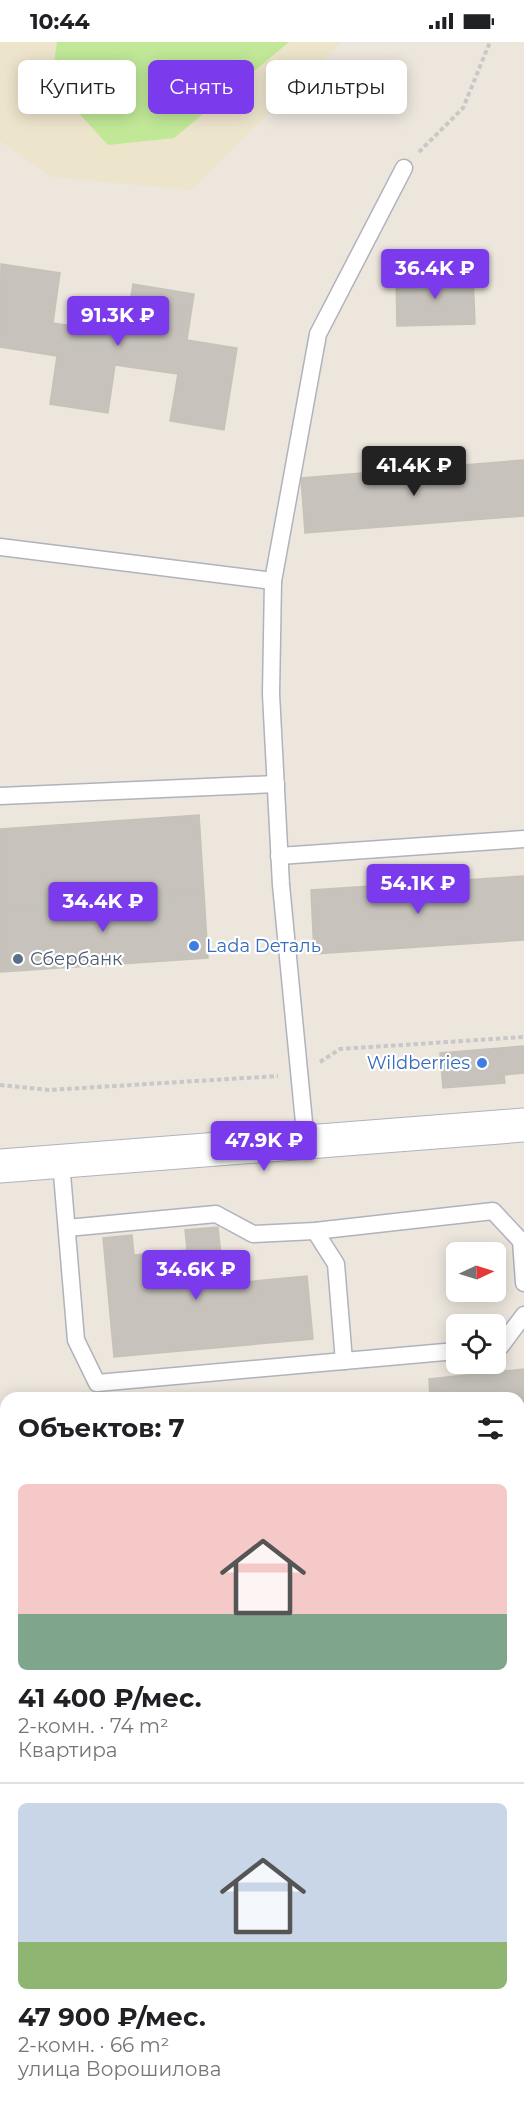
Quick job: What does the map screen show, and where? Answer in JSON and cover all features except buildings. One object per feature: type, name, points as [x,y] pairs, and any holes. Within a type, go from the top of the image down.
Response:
[{"type":"main road","points":[[0,1166],[524,1125]]},
{"type":"lane","points":[[306,1143],[279,856],[271,694],[273,582],[318,334],[404,168]]},
{"type":"lane","points":[[0,547],[273,582]]},
{"type":"lane","points":[[0,796],[276,784]]},
{"type":"lane","points":[[279,856],[524,839]]},
{"type":"lane","points":[[61,1162],[76,1340],[97,1383],[446,1352]]},
{"type":"lane","points":[[67,1228],[216,1214],[253,1234],[315,1232],[494,1211],[521,1241],[524,1283]]},
{"type":"lane","points":[[315,1232],[336,1264],[344,1361]]},
{"type":"lane","points":[[506,1339],[524,1315]]},
{"type":"path","points":[[404,168],[464,108],[490,42]]},
{"type":"path","points":[[0,1085],[49,1090],[301,1075],[340,1049],[524,1037]]},
{"type":"shaded area","points":[[0,42],[342,42],[324,60],[266,60],[266,114],[269,114],[191,190],[52,177],[0,141]]},
{"type":"green space","points":[[57,42],[289,42],[254,71],[254,60],[148,60],[148,114],[203,114],[174,138],[108,145],[80,114],[136,114],[136,60],[54,60]]},
{"type":"place","name":"Lada Dеталь","points":[[194,946]]},
{"type":"place","name":"Сбербанк","points":[[18,959]]},
{"type":"place","name":"Wildberries","points":[[482,1063]]}]
